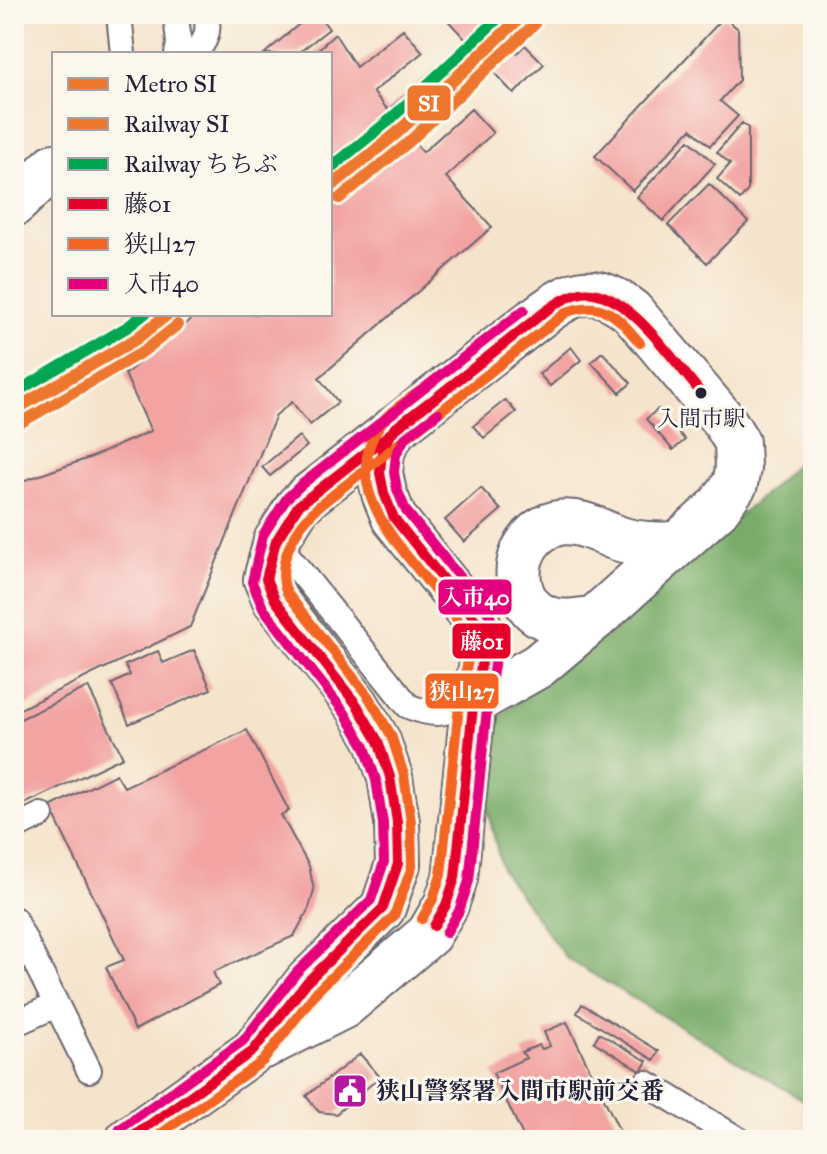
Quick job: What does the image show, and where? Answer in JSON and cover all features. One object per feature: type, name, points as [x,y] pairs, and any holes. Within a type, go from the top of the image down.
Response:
[{"type":"main road","points":[[128,1140],[253,1051]]},
{"type":"street","points":[[14,204],[52,168]]},
{"type":"street","points":[[253,1051],[307,982],[383,908],[398,864],[397,822],[390,777],[378,741],[357,705],[275,600],[266,579],[276,541],[292,515],[310,495],[560,300],[574,293],[590,291],[617,300],[631,311],[724,421],[737,442],[735,484],[718,508],[538,666],[474,702]]},
{"type":"street","points":[[253,1051],[344,1006],[429,934],[446,905],[455,878],[474,702],[484,640],[478,623],[394,518],[380,473],[382,451],[394,429]]},
{"type":"street","points":[[310,495],[329,490],[349,492],[366,499],[394,518]]},
{"type":"street","points":[[594,619],[555,621],[539,614],[528,602],[520,586],[517,569],[529,541],[541,530],[559,523],[579,523],[618,539],[678,544]]},
{"type":"lane","points":[[119,14],[123,52]]},
{"type":"lane","points":[[176,14],[177,52]]},
{"type":"lane","points":[[196,52],[206,41],[209,25],[206,14]]},
{"type":"lane","points":[[276,541],[408,706],[427,714],[449,712],[474,702]]},
{"type":"lane","points":[[14,828],[41,815]]},
{"type":"lane","points":[[14,919],[89,1070]]},
{"type":"lane","points":[[14,1024],[56,1005]]},
{"type":"lane","points":[[646,1083],[739,1140]]},
{"type":"green space","points":[[813,447],[813,1106],[566,958],[502,870],[482,786],[489,726],[772,488]]},
{"type":"building","points":[[311,14],[318,14],[329,29],[300,52],[266,52]]},
{"type":"building","points":[[442,14],[482,14],[517,53],[525,45],[544,64],[514,94],[484,62],[407,135],[423,152],[471,109],[493,133],[446,177],[492,227],[319,378],[338,402],[310,425],[292,402],[276,415],[190,627],[14,712],[14,484],[92,457],[151,431],[125,374],[196,316],[332,316],[332,52],[315,52],[335,34],[356,67],[403,29],[423,52],[373,92],[388,110],[466,40]]},
{"type":"building","points":[[724,17],[738,29],[739,80],[720,101],[738,116],[710,146],[691,129],[633,191],[595,156]]},
{"type":"building","points":[[742,123],[748,128],[748,190],[740,200],[717,179],[730,164],[717,152]]},
{"type":"building","points":[[689,140],[715,164],[663,221],[637,197]]},
{"type":"building","points":[[709,184],[748,222],[707,263],[668,225]]},
{"type":"building","points":[[571,347],[581,360],[550,386],[539,374]]},
{"type":"building","points":[[602,352],[631,383],[620,393],[591,362]]},
{"type":"building","points":[[505,400],[516,412],[484,438],[473,426]]},
{"type":"building","points":[[658,409],[685,440],[673,450],[646,419]]},
{"type":"building","points":[[299,436],[307,446],[270,476],[262,467]]},
{"type":"building","points":[[481,488],[501,510],[464,542],[445,520]]},
{"type":"building","points":[[194,650],[211,689],[129,724],[112,684],[130,675],[125,665],[158,651],[163,663]]},
{"type":"building","points":[[88,687],[123,757],[14,809],[14,722]]},
{"type":"building","points":[[247,730],[289,811],[281,815],[309,866],[314,890],[309,908],[294,936],[213,972],[219,985],[135,1030],[106,967],[124,960],[50,807],[116,774],[124,787]]},
{"type":"building","points":[[582,1004],[659,1051],[654,1060],[577,1013]]},
{"type":"building","points":[[567,1022],[624,1140],[525,1140],[493,1073],[526,1058],[522,1052],[539,1045],[542,1049],[550,1046],[544,1032]]},
{"type":"building","points":[[599,1033],[647,1061],[641,1071],[594,1042]]},
{"type":"building","points":[[360,1054],[380,1077],[336,1114],[319,1112],[306,1096]]},
{"type":"metro line","name":"SI","points":[[332,185],[397,133],[524,14]]},
{"type":"metro line","name":"SI","points":[[14,410],[136,339],[165,316]]},
{"type":"rail line","name":"ちちぶ","points":[[332,167],[388,122],[504,14]]},
{"type":"rail line","name":"SI","points":[[339,198],[407,143],[534,24]]},
{"type":"rail line","name":"ちちぶ","points":[[14,394],[142,316]]},
{"type":"rail line","name":"SI","points":[[21,422],[143,351],[177,325]]},
{"type":"transit line","name":"藤01","points":[[128,1140],[253,1051],[307,982],[383,908],[398,864],[397,822],[390,777],[378,741],[357,705],[275,600],[266,579],[276,541],[298,506],[544,313],[581,293],[598,294],[615,301],[631,314],[648,329],[701,393]]},
{"type":"transit line","name":"狭山27","points":[[152,1140],[263,1061],[317,991],[394,916],[412,867],[411,822],[404,775],[391,735],[368,696],[287,593],[283,570],[295,535],[319,506],[567,312],[601,309],[617,318],[640,343]]},
{"type":"transit line","name":"入市40","points":[[120,1129],[243,1041],[297,972],[371,900],[384,862],[383,823],[376,780],[365,747],[345,713],[263,608],[252,582],[263,535],[287,498],[301,485],[524,310]]},
{"type":"transit line","name":"狭山27","points":[[420,391],[382,422],[371,442],[366,461],[367,480],[380,516],[402,550],[465,630],[469,655],[459,706],[441,875],[422,919]]},
{"type":"transit line","name":"藤01","points":[[429,402],[394,429],[382,451],[380,473],[384,493],[394,518],[478,623],[483,656],[473,707],[455,878],[446,905],[434,926]]},
{"type":"transit line","name":"入市40","points":[[438,413],[405,438],[396,455],[394,472],[397,489],[406,511],[490,615],[497,646],[487,709],[469,881],[459,911],[446,933]]},
{"type":"place","name":"入間市駅","points":[[701,393]]},
{"type":"place","name":"狭山警察署入間市駅前交番","points":[[350,1091]]}]
